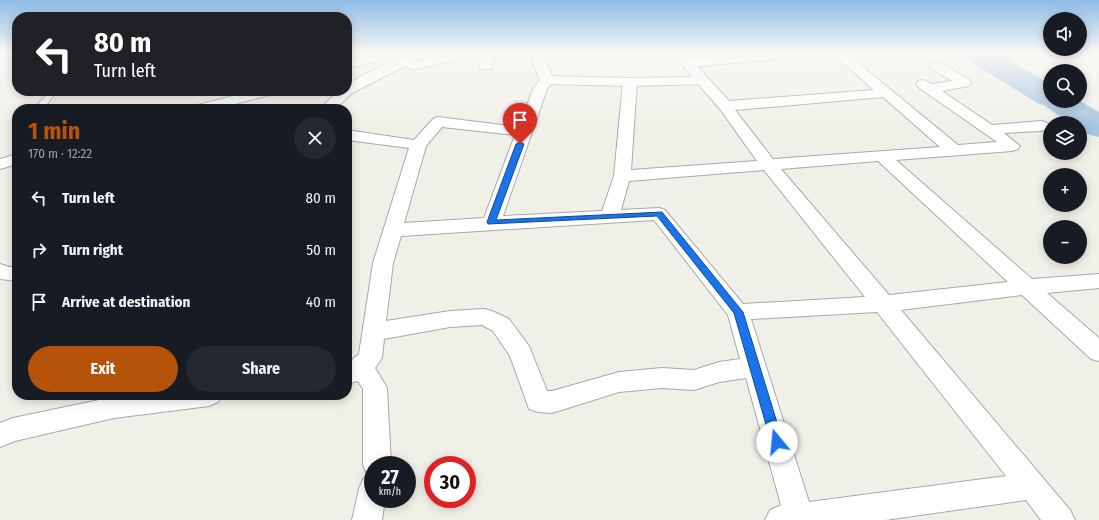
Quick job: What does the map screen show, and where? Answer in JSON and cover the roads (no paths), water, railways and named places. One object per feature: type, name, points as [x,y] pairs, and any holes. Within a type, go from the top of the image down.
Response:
[{"type":"street","points":[[352,88],[371,77]]},
{"type":"street","points":[[700,77],[725,106],[769,165],[1060,520]]},
{"type":"street","points":[[867,77],[954,150]]},
{"type":"street","points":[[622,176],[1012,146],[926,87],[964,83],[955,77]]},
{"type":"street","points":[[491,222],[540,89],[547,80],[630,82],[703,81]]},
{"type":"street","points":[[610,215],[622,176],[630,82]]},
{"type":"street","points":[[725,106],[886,93]]},
{"type":"street","points":[[224,104],[264,96]]},
{"type":"street","points":[[332,104],[341,96]]},
{"type":"street","points":[[377,456],[375,388],[354,370],[370,358],[383,263],[418,145],[438,122],[525,132]]},
{"type":"street","points":[[989,130],[1042,126]]},
{"type":"street","points":[[352,136],[418,145]]},
{"type":"street","points":[[881,155],[1099,352]]},
{"type":"street","points":[[0,164],[12,160]]},
{"type":"street","points":[[394,230],[491,222],[610,215],[660,214],[738,312],[794,519],[1031,486]]},
{"type":"street","points":[[0,271],[6,274],[12,274]]},
{"type":"street","points":[[738,312],[883,304],[1026,287],[1099,281]]},
{"type":"street","points":[[374,332],[450,319],[484,318],[501,325],[521,353],[538,401],[552,402],[620,382],[662,378],[694,380],[719,372],[754,367]]},
{"type":"street","points":[[0,435],[13,430],[120,401],[135,400]]},
{"type":"street","points":[[368,520],[370,508]]},
{"type":"lane","points":[[43,104],[50,96]]},
{"type":"waterway","points":[[1017,77],[1043,93]]},
{"type":"waterway","points":[[1068,108],[1099,127]]},
{"type":"waterway","points":[[101,402],[105,400]]}]
